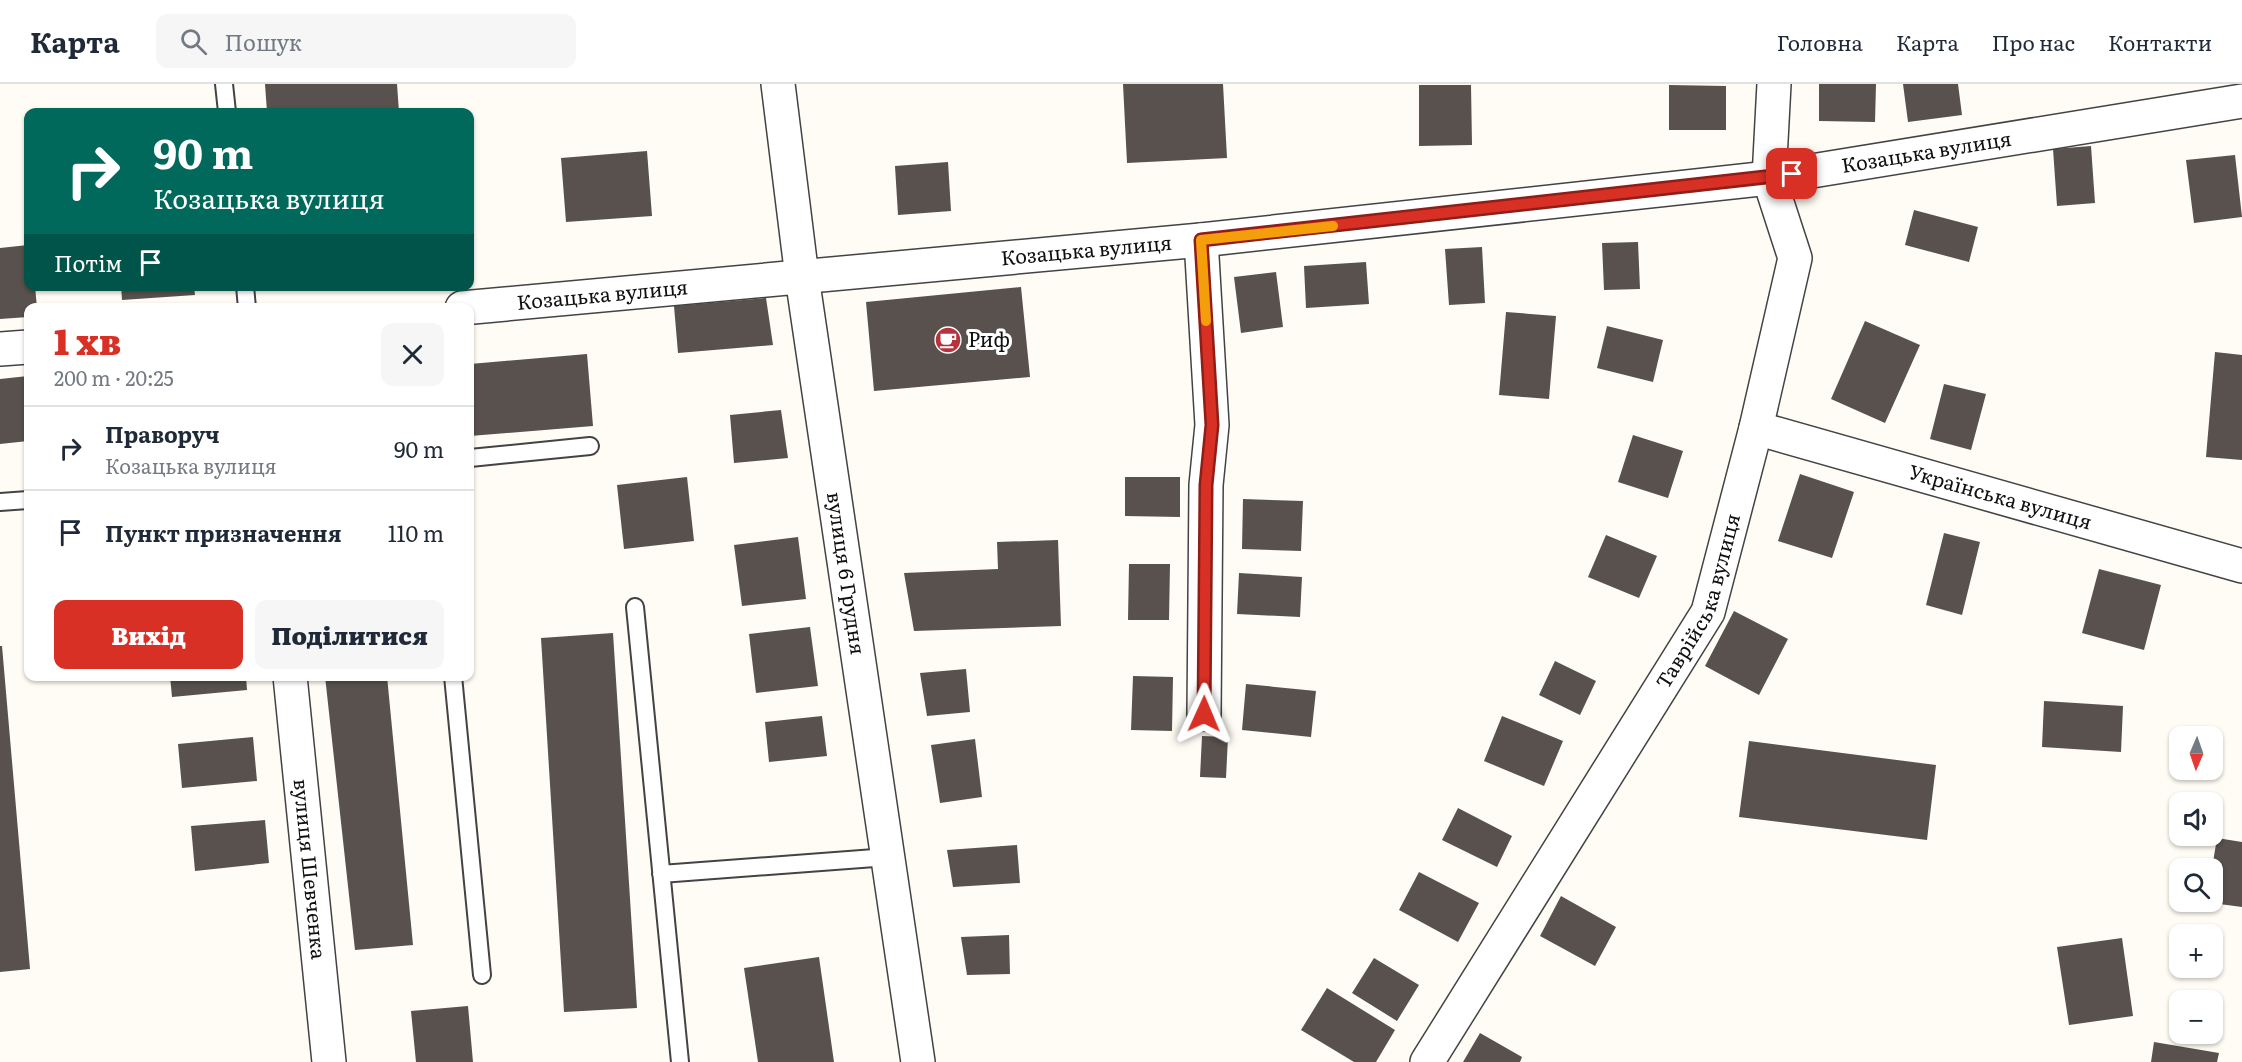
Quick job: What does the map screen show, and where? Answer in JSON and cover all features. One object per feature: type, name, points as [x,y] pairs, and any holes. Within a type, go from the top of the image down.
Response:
[{"type":"street","name":"вулиця 6 Грудня","points":[[778,84],[802,277],[918,1062]]},
{"type":"street","name":"Таврійська вулиця","points":[[1427,1062],[1708,612],[1756,428],[1795,258],[1769,178],[1774,84]]},
{"type":"street","name":"Козацька вулиця","points":[[474,307],[1201,240],[1769,178],[2242,101]]},
{"type":"street","points":[[1201,240],[1212,425],[1206,485],[1204,714]]},
{"type":"street","points":[[0,349],[24,346]]},
{"type":"street","name":"Українська вулиця","points":[[1756,428],[2242,566]]},
{"type":"street","name":"вулиця Шевченка","points":[[291,681],[329,1062]]},
{"type":"lane","points":[[224,84],[227,108]]},
{"type":"lane","points":[[474,458],[590,446]]},
{"type":"lane","points":[[0,502],[24,500]]},
{"type":"lane","points":[[635,607],[680,1062]]},
{"type":"lane","points":[[453,681],[482,975]]},
{"type":"lane","points":[[661,873],[888,857]]},
{"type":"building","points":[[265,84],[397,84],[399,108],[267,108]]},
{"type":"building","points":[[1123,84],[1223,84],[1227,158],[1127,163]]},
{"type":"building","points":[[1819,84],[1876,84],[1875,122],[1819,121]]},
{"type":"building","points":[[1903,84],[1958,84],[1962,115],[1908,122]]},
{"type":"building","points":[[1419,85],[1471,85],[1472,145],[1419,146]]},
{"type":"building","points":[[1669,85],[1726,86],[1726,130],[1669,130]]},
{"type":"building","points":[[2091,146],[2095,203],[2057,206],[2053,149]]},
{"type":"building","points":[[647,151],[652,216],[566,222],[561,158]]},
{"type":"building","points":[[2235,155],[2242,217],[2194,223],[2186,160]]},
{"type":"building","points":[[948,162],[951,211],[898,215],[895,166]]},
{"type":"building","points":[[1914,210],[1978,227],[1969,262],[1905,245]]},
{"type":"building","points":[[1638,242],[1640,289],[1604,290],[1602,243]]},
{"type":"building","points":[[24,245],[24,291],[35,291],[37,303],[24,303],[24,317],[0,319],[0,248]]},
{"type":"building","points":[[1482,247],[1485,303],[1449,305],[1445,249]]},
{"type":"building","points":[[1366,262],[1369,304],[1306,308],[1304,266]]},
{"type":"building","points":[[1276,272],[1283,327],[1241,333],[1234,277]]},
{"type":"building","name":"Риф","points":[[1021,287],[1030,377],[874,391],[866,302]]},
{"type":"building","points":[[121,291],[195,291],[195,295],[122,300]]},
{"type":"building","points":[[766,298],[773,345],[678,353],[674,306]]},
{"type":"building","points":[[1506,312],[1556,316],[1549,399],[1499,395]]},
{"type":"building","points":[[1865,321],[1920,345],[1885,423],[1831,399]]},
{"type":"building","points":[[1607,326],[1663,340],[1653,382],[1597,368]]},
{"type":"building","points":[[2215,352],[2242,355],[2242,460],[2206,457]]},
{"type":"building","points":[[587,354],[593,426],[474,436],[474,364]]},
{"type":"building","points":[[24,376],[24,441],[0,444],[0,379]]},
{"type":"building","points":[[1944,384],[1986,394],[1971,450],[1930,439]]},
{"type":"building","points":[[781,410],[788,458],[734,463],[730,415]]},
{"type":"building","points":[[1633,435],[1683,451],[1668,498],[1618,482]]},
{"type":"building","points":[[1800,474],[1854,492],[1832,558],[1778,541]]},
{"type":"building","points":[[687,477],[694,541],[624,549],[617,485]]},
{"type":"building","points":[[1125,477],[1180,477],[1180,517],[1125,516]]},
{"type":"building","points":[[1243,499],[1303,501],[1301,551],[1242,549]]},
{"type":"building","points":[[1944,533],[1980,542],[1962,615],[1926,605]]},
{"type":"building","points":[[1606,535],[1657,556],[1639,598],[1588,577]]},
{"type":"building","points":[[798,537],[806,599],[742,606],[734,545]]},
{"type":"building","points":[[1058,540],[1061,626],[914,631],[904,573],[998,569],[997,542]]},
{"type":"building","points":[[1129,564],[1170,564],[1169,620],[1128,620]]},
{"type":"building","points":[[2099,569],[2161,585],[2144,650],[2082,633]]},
{"type":"building","points":[[1239,573],[1302,577],[1300,617],[1237,614]]},
{"type":"building","points":[[1734,611],[1788,639],[1759,695],[1705,666]]},
{"type":"building","points":[[810,627],[818,686],[756,693],[749,634]]},
{"type":"building","points":[[613,633],[637,1008],[564,1012],[541,638]]},
{"type":"building","points":[[0,646],[2,646],[30,969],[0,972]]},
{"type":"building","points":[[1555,661],[1596,681],[1580,715],[1539,695]]},
{"type":"building","points":[[966,669],[970,712],[927,716],[920,673]]},
{"type":"building","points":[[1133,676],[1173,677],[1172,731],[1131,730]]},
{"type":"building","points":[[170,681],[246,681],[247,690],[172,697]]},
{"type":"building","points":[[326,681],[387,681],[413,945],[355,950]]},
{"type":"building","points":[[1246,684],[1316,691],[1311,737],[1242,730]]},
{"type":"building","points":[[2044,701],[2123,706],[2121,752],[2042,747]]},
{"type":"building","points":[[822,716],[827,756],[769,762],[765,722]]},
{"type":"building","points":[[1502,716],[1563,741],[1544,786],[1484,761]]},
{"type":"building","points":[[1202,736],[1228,737],[1226,778],[1200,777]]},
{"type":"building","points":[[253,737],[257,781],[182,788],[178,744]]},
{"type":"building","points":[[975,739],[982,797],[940,803],[931,745]]},
{"type":"building","points":[[1749,741],[1936,765],[1927,840],[1739,817]]},
{"type":"building","points":[[1458,808],[1512,836],[1497,867],[1442,840]]},
{"type":"building","points":[[265,820],[269,863],[195,871],[191,826]]},
{"type":"building","points":[[2223,839],[2242,842],[2242,907],[2223,904],[2223,858],[2214,858],[2216,846],[2223,846]]},
{"type":"building","points":[[1017,845],[1020,883],[953,887],[947,850]]},
{"type":"building","points":[[1419,872],[1479,903],[1458,942],[1399,910]]},
{"type":"building","points":[[1561,896],[1616,927],[1595,966],[1540,936]]},
{"type":"building","points":[[1009,935],[1010,974],[967,975],[961,937]]},
{"type":"building","points":[[2122,938],[2133,1016],[2069,1025],[2057,947]]},
{"type":"building","points":[[819,957],[834,1062],[758,1062],[744,968]]},
{"type":"building","points":[[1374,958],[1419,985],[1397,1021],[1352,993]]},
{"type":"building","points":[[1327,988],[1395,1030],[1376,1062],[1354,1062],[1301,1030]]},
{"type":"building","points":[[468,1006],[473,1062],[416,1062],[411,1011]]},
{"type":"building","points":[[1480,1033],[1522,1057],[1520,1062],[1463,1062]]},
{"type":"building","points":[[2154,1042],[2219,1053],[2217,1062],[2151,1062]]},
{"type":"slow traffic","points":[[1206,321],[1201,240],[1333,226]]},
{"type":"place","name":"Риф","points":[[948,340]]},
{"type":"route","points":[[1204,714],[1206,485],[1212,425],[1201,240],[1792,174]]}]
